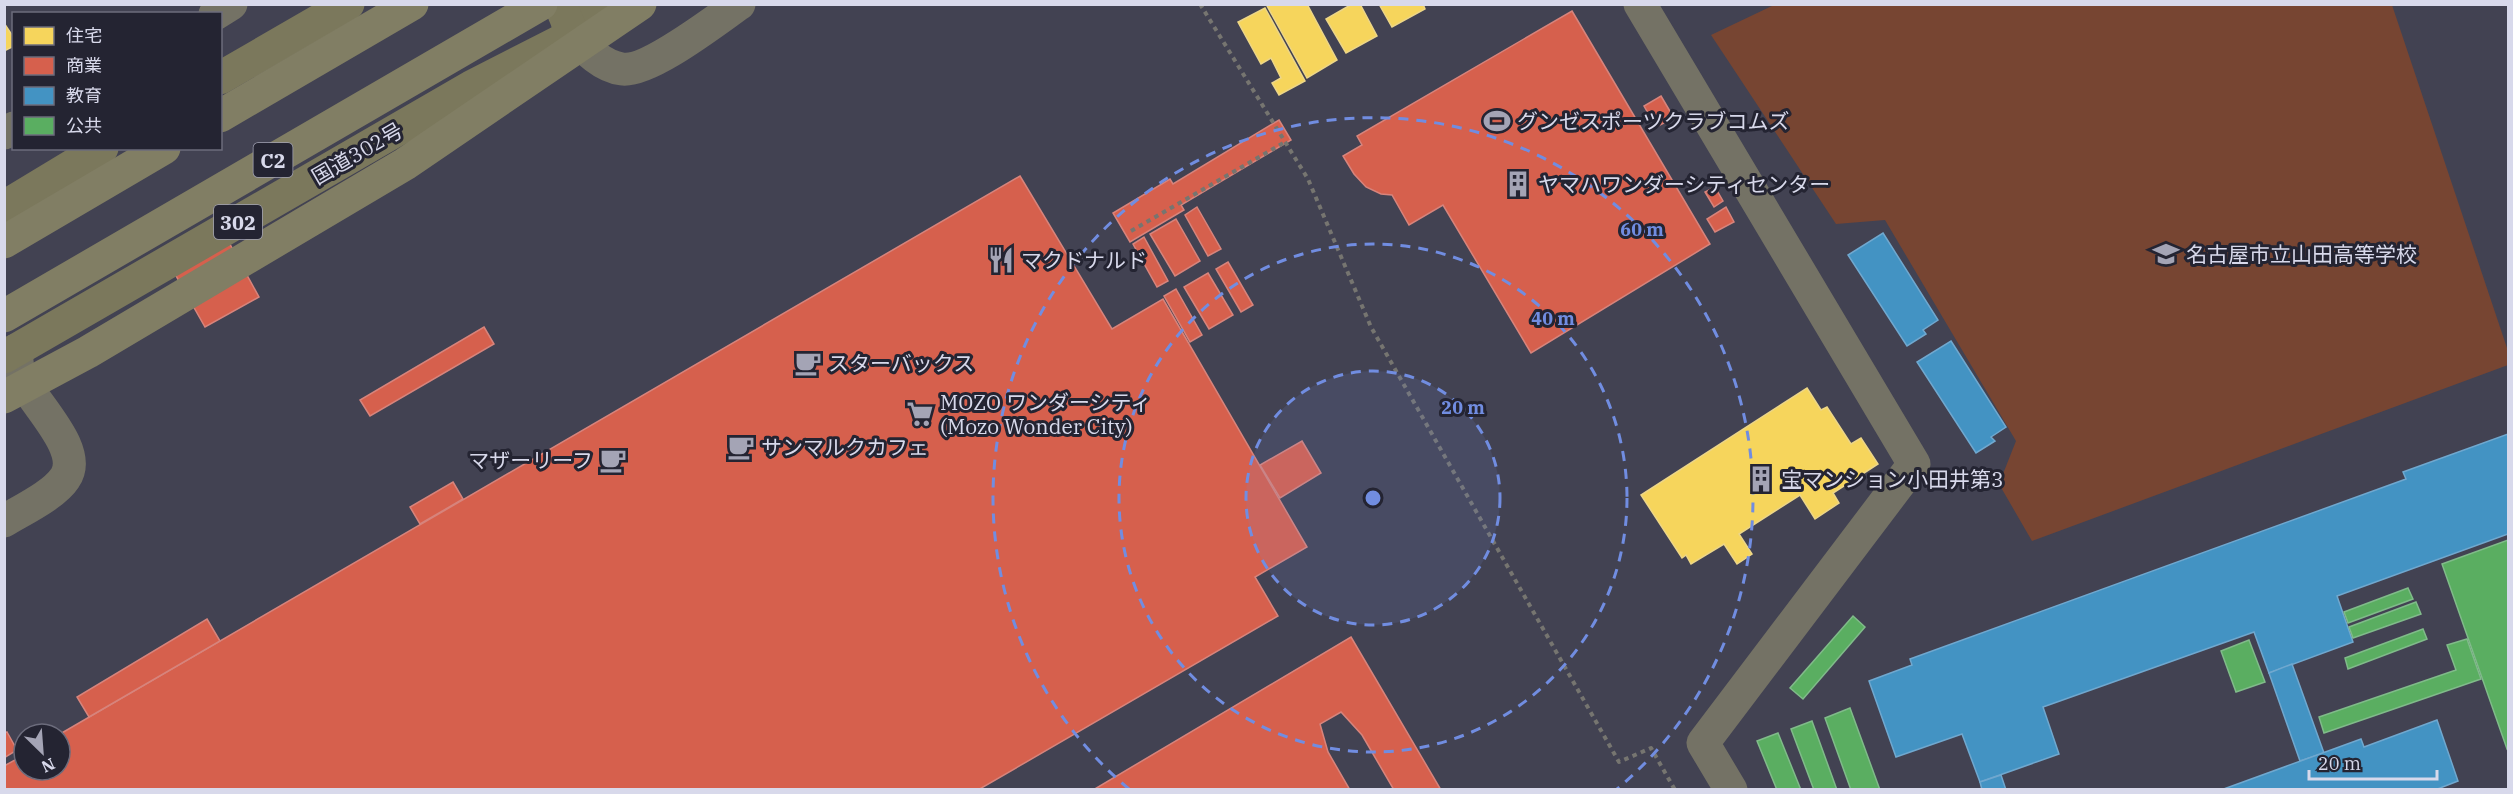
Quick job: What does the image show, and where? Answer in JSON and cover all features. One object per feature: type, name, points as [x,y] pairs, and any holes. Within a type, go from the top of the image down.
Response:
[{"type":"highway","points":[[222,77],[348,4]]},
{"type":"highway","points":[[222,115],[412,4]]},
{"type":"highway","points":[[471,87],[514,16],[517,4]]},
{"type":"highway","name":"C2","points":[[4,316],[541,4]]},
{"type":"highway","name":"国道302号","points":[[10,354],[471,87],[567,22],[604,4]]},
{"type":"highway","points":[[4,397],[88,352],[405,164],[640,4]]},
{"type":"highway","points":[[4,207],[99,150]]},
{"type":"highway","points":[[4,242],[161,150]]},
{"type":"street","points":[[218,12],[231,4]]},
{"type":"street","points":[[567,22],[589,52],[604,63],[623,69],[638,68],[662,56],[739,4]]},
{"type":"street","points":[[1640,4],[1914,464],[1703,743],[1731,789]]},
{"type":"street","points":[[4,520],[48,493],[64,480],[70,469],[68,451],[19,373],[10,354]]},
{"type":"path","points":[[1200,4],[1308,179],[1371,327],[1619,762],[1651,748],[1675,789]]},
{"type":"path","points":[[1131,231],[1285,142]]},
{"type":"shaded area","points":[[1774,5],[2392,5],[2508,351],[2508,365],[2032,541],[1999,484],[2016,441],[1885,220],[1836,224],[1711,35]]},
{"type":"building: 住宅","points":[[1266,4],[1307,4],[1337,60],[1307,78]]},
{"type":"building: 住宅","points":[[1352,4],[1360,4],[1377,36],[1346,53],[1326,19]]},
{"type":"building: 住宅","points":[[1379,4],[1423,4],[1425,9],[1392,27]]},
{"type":"building: 住宅","points":[[1265,8],[1305,81],[1279,95],[1272,83],[1281,78],[1271,58],[1261,64],[1238,22]]},
{"type":"building: 住宅","points":[[4,23],[12,35],[12,47],[4,51]]},
{"type":"building: 住宅","name":"宝マンション小田井第3","points":[[1807,388],[1821,410],[1827,407],[1851,444],[1861,438],[1878,464],[1833,493],[1839,503],[1815,519],[1800,495],[1739,534],[1752,554],[1737,564],[1724,544],[1691,564],[1686,555],[1682,558],[1641,495]]},
{"type":"building: 商業","name":"ヤマハワンダーシティセンター","points":[[1572,11],[1710,244],[1531,353],[1443,205],[1409,225],[1392,195],[1381,194],[1366,187],[1354,174],[1343,156],[1362,145],[1357,136]]},
{"type":"building: 商業","points":[[1661,96],[1674,118],[1656,127],[1644,106]]},
{"type":"building: 商業","points":[[1279,120],[1291,140],[1181,205],[1184,210],[1130,242],[1113,213],[1170,179],[1173,184]]},
{"type":"building: 商業","name":"MOZO ワンダーシティ (Mozo Wonder City)","points":[[1020,176],[1112,329],[1163,299],[1307,547],[1255,577],[1278,616],[978,790],[4,790],[4,766],[12,762],[12,782],[72,782],[72,727]]},
{"type":"building: 商業","points":[[1715,187],[1723,201],[1714,207],[1705,192]]},
{"type":"building: 商業","points":[[1197,207],[1221,249],[1208,256],[1185,215]]},
{"type":"building: 商業","points":[[1726,207],[1734,222],[1715,232],[1707,219]]},
{"type":"building: 商業","points":[[1176,219],[1200,261],[1175,276],[1150,234]]},
{"type":"building: 商業","points":[[226,237],[259,297],[205,327],[171,267]]},
{"type":"building: 商業","points":[[1144,237],[1168,281],[1157,287],[1133,244]]},
{"type":"building: 商業","points":[[1228,262],[1253,305],[1241,312],[1216,269]]},
{"type":"building: 商業","points":[[1208,273],[1233,315],[1209,329],[1184,287]]},
{"type":"building: 商業","points":[[1176,289],[1202,335],[1190,342],[1164,296]]},
{"type":"building: 商業","points":[[484,327],[494,344],[370,416],[360,400]]},
{"type":"building: 商業","points":[[1302,441],[1321,473],[1280,498],[1260,465]]},
{"type":"building: 商業","points":[[453,482],[463,499],[420,524],[410,507]]},
{"type":"building: 商業","points":[[207,619],[220,641],[89,717],[77,697]]},
{"type":"building: 商業","points":[[1351,637],[1441,790],[1394,790],[1362,735],[1341,712],[1320,724],[1328,752],[1350,790],[1093,790]]},
{"type":"building: 商業","points":[[7,732],[12,741],[12,753],[4,758],[4,733]]},
{"type":"building: 教育","points":[[1883,233],[1938,320],[1923,330],[1926,334],[1907,346],[1848,255]]},
{"type":"building: 教育","points":[[1951,341],[2006,427],[1991,437],[1995,441],[1976,453],[1917,362]]},
{"type":"building: 教育","points":[[2508,434],[2508,534],[2337,596],[2353,642],[2269,673],[2254,632],[2043,707],[2059,754],[1980,782],[1962,734],[1896,757],[1869,681],[1912,665],[1910,659],[2406,479],[2403,472]]},
{"type":"building: 教育","points":[[2292,664],[2324,753],[2300,761],[2269,673]]},
{"type":"building: 教育","points":[[2437,720],[2458,781],[2435,790],[2221,790],[2361,739],[2364,747]]},
{"type":"building: 教育","points":[[2001,775],[2006,790],[1982,790],[1980,782]]},
{"type":"building: 公共","points":[[2508,540],[2508,748],[2507,749],[2442,564]]},
{"type":"building: 公共","points":[[2408,588],[2413,599],[2348,623],[2344,612]]},
{"type":"building: 公共","points":[[2416,602],[2421,614],[2353,638],[2349,627]]},
{"type":"building: 公共","points":[[1853,616],[1865,627],[1803,699],[1790,688]]},
{"type":"building: 公共","points":[[2423,629],[2427,639],[2348,669],[2345,658]]},
{"type":"building: 公共","points":[[2467,639],[2481,679],[2324,733],[2319,717],[2456,670],[2447,645]]},
{"type":"building: 公共","points":[[2249,640],[2265,682],[2236,692],[2221,651]]},
{"type":"building: 公共","points":[[1850,708],[1880,790],[1851,790],[1825,718]]},
{"type":"building: 公共","points":[[1812,721],[1837,790],[1814,790],[1791,729]]},
{"type":"building: 公共","points":[[1778,733],[1801,790],[1777,790],[1757,741]]},
{"type":"place","name":"グンゼスポーツクラブコムズ","points":[[1497,121]]},
{"type":"place","name":"ヤマハワンダーシティセンター","points":[[1518,184]]},
{"type":"place","name":"名古屋市立山田高等学校","points":[[2166,254]]},
{"type":"place","name":"マクドナルド","points":[[1001,260]]},
{"type":"place","name":"スターバックス","points":[[808,363]]},
{"type":"place","name":"MOZO ワンダーシティ (Mozo Wonder City)","points":[[920,414]]},
{"type":"place","name":"サンマルクカフェ","points":[[741,447]]},
{"type":"place","name":"マザーリーフ","points":[[613,460]]},
{"type":"place","name":"宝マンション小田井第3","points":[[1761,479]]}]
